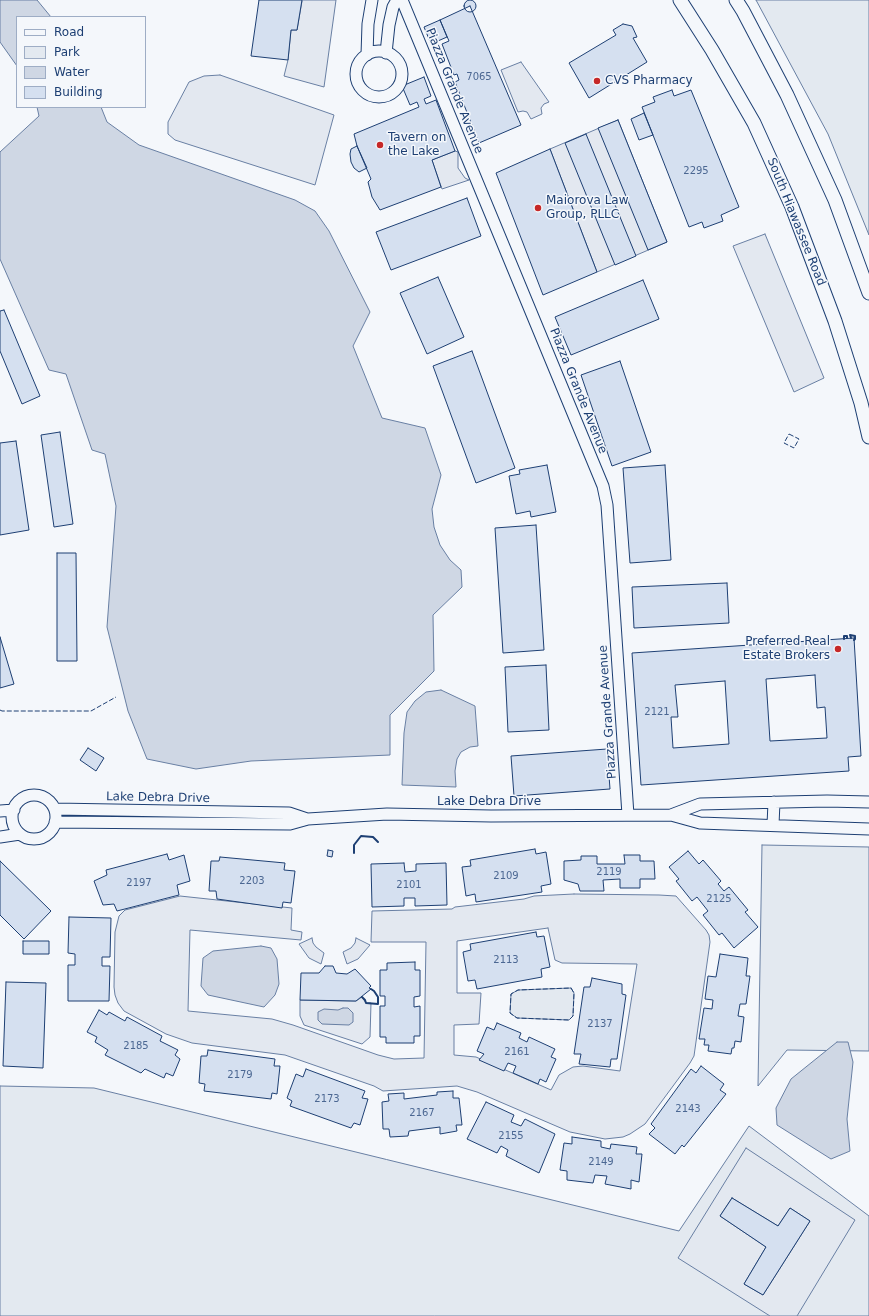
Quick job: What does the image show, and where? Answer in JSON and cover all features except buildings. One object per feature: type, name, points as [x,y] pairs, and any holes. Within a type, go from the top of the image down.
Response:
[{"type":"street","points":[[367,55],[368,24],[372,0]]},
{"type":"street","points":[[386,53],[389,25],[396,0]]},
{"type":"street","name":"Piazza Grande Avenue","points":[[402,0],[603,486],[607,505],[628,815]]},
{"type":"street","name":"South Hiawassee Road","points":[[680,0],[712,50],[754,123],[792,207],[835,321],[861,403],[869,437]]},
{"type":"street","points":[[736,0],[787,95],[813,151],[835,200],[869,293]]},
{"type":"street","points":[[389,25],[396,19],[411,19]]},
{"type":"street","points":[[378,52],[386,53],[398,61],[402,72],[401,81],[392,93],[385,96],[372,96],[365,92],[360,86],[356,76],[358,67],[367,55],[378,52]]},
{"type":"street","points":[[30,795],[40,796],[48,800],[55,810],[56,822],[54,826],[48,834],[39,839],[30,839],[20,834],[14,826],[14,810],[17,803],[30,795]]},
{"type":"street","points":[[774,802],[774,825]]},
{"type":"street","name":"Lake Debra Drive","points":[[671,815],[700,804],[869,802]]},
{"type":"street","points":[[0,811],[14,810]]},
{"type":"street","name":"Lake Debra Drive","points":[[55,810],[289,812],[308,819]]},
{"type":"street","name":"Lake Debra Drive","points":[[56,822],[290,824],[308,819],[387,814],[491,816],[671,815],[700,823],[869,829]]},
{"type":"street","points":[[0,837],[20,834]]},
{"type":"green space","points":[[756,0],[869,0],[869,235],[828,134]]},
{"type":"green space","points":[[762,845],[869,847],[869,1051],[787,1050],[758,1086]]},
{"type":"green space","points":[[571,988],[574,993],[573,1016],[569,1020],[517,1018],[510,1013],[511,994],[518,990]]},
{"type":"green space","points":[[0,1086],[94,1088],[679,1231],[749,1126],[869,1216],[869,1316],[0,1316]]},
{"type":"shaded area","points":[[296,0],[336,0],[324,87],[284,76],[288,60],[291,30],[297,30],[302,1]]},
{"type":"shaded area","points":[[521,62],[549,102],[544,104],[541,108],[542,114],[531,119],[527,112],[518,112],[501,70]]},
{"type":"shaded area","points":[[220,75],[334,115],[315,185],[175,140],[168,134],[168,122],[189,82],[204,76]]},
{"type":"shaded area","points":[[618,120],[667,242],[597,272],[550,149]]},
{"type":"shaded area","points":[[455,151],[458,152],[458,168],[465,178],[469,180],[442,189],[432,160]]},
{"type":"shaded area","points":[[765,234],[824,378],[794,392],[733,246]]},
{"type":"shaded area","points":[[574,894],[676,896],[709,935],[710,942],[694,1056],[645,1124],[623,1137],[605,1139],[570,1132],[477,1092],[457,1086],[383,1091],[374,1086],[285,1055],[192,1043],[166,1034],[124,1011],[118,1003],[115,995],[115,932],[119,916],[125,910],[180,896],[292,908],[291,930],[302,932],[301,940],[190,930],[188,1011],[272,1019],[378,1055],[394,1059],[424,1058],[426,942],[371,942],[372,911],[452,909],[455,907],[524,899],[534,896]],"holes":[[[548,928],[555,960],[562,963],[637,964],[620,1071],[583,1066],[573,1067],[559,1075],[551,1090],[476,1057],[454,1055],[454,1025],[479,1024],[481,993],[457,993],[457,941]]]},
{"type":"shaded area","points":[[312,938],[316,947],[324,953],[321,964],[309,958],[299,944]]},
{"type":"shaded area","points":[[356,938],[370,945],[358,959],[347,964],[343,952],[351,948],[355,943]]},
{"type":"shaded area","points":[[362,997],[366,1003],[371,1003],[370,1037],[362,1044],[304,1025],[300,1016],[300,1000],[356,1001]]},
{"type":"shaded area","points":[[746,1148],[855,1220],[797,1316],[770,1316],[678,1258]],"holes":[[[732,1198],[778,1226],[790,1208],[810,1221],[763,1295],[744,1284],[766,1247],[720,1216]]]},
{"type":"water","points":[[0,0],[37,0],[50,16],[16,16],[16,65],[0,42]]},
{"type":"water","points":[[37,108],[101,108],[107,122],[139,145],[295,200],[315,211],[329,231],[370,312],[353,346],[382,418],[425,428],[441,475],[432,509],[434,527],[440,545],[450,560],[461,570],[462,587],[433,615],[434,671],[390,715],[390,755],[251,761],[196,769],[147,759],[128,711],[107,627],[116,506],[105,454],[92,450],[66,374],[49,370],[0,259],[0,152],[39,116]]},
{"type":"water","points":[[441,690],[475,706],[478,746],[470,747],[461,752],[457,759],[455,771],[456,787],[402,785],[404,733],[407,712],[415,701],[426,692]]},
{"type":"water","points":[[261,946],[271,948],[277,959],[279,984],[275,995],[264,1007],[208,995],[201,986],[203,958],[213,951]]},
{"type":"water","points":[[348,1008],[353,1013],[353,1022],[349,1025],[322,1024],[318,1020],[318,1012],[324,1009],[338,1010]]},
{"type":"water","points":[[837,1042],[848,1042],[853,1062],[847,1119],[850,1151],[831,1159],[777,1125],[776,1108],[791,1079]]},
{"type":"fence","points":[[789,434],[799,439],[794,448],[784,443],[789,434]]},
{"type":"fence","points":[[0,710],[91,711],[116,697]]},
{"type":"fence","points":[[571,988],[574,993],[573,1016],[569,1020],[517,1018],[510,1013],[511,994],[518,990],[571,988]]},
{"type":"wall","points":[[851,638],[850,635],[855,636],[854,640]]},
{"type":"wall","points":[[844,639],[844,636],[847,636],[847,638]]},
{"type":"wall","points":[[354,853],[354,845],[361,836],[373,837],[378,842]]},
{"type":"wall","points":[[362,997],[366,1003],[378,1004],[378,997],[371,989]]},
{"type":"place","name":"CVS Pharmacy","points":[[597,81]]},
{"type":"place","name":"Tavern on the Lake","points":[[380,145]]},
{"type":"place","name":"Maiorova Law Group, PLLC","points":[[538,208]]},
{"type":"place","name":"Preferred Real Estate Brokers","points":[[838,649]]}]
